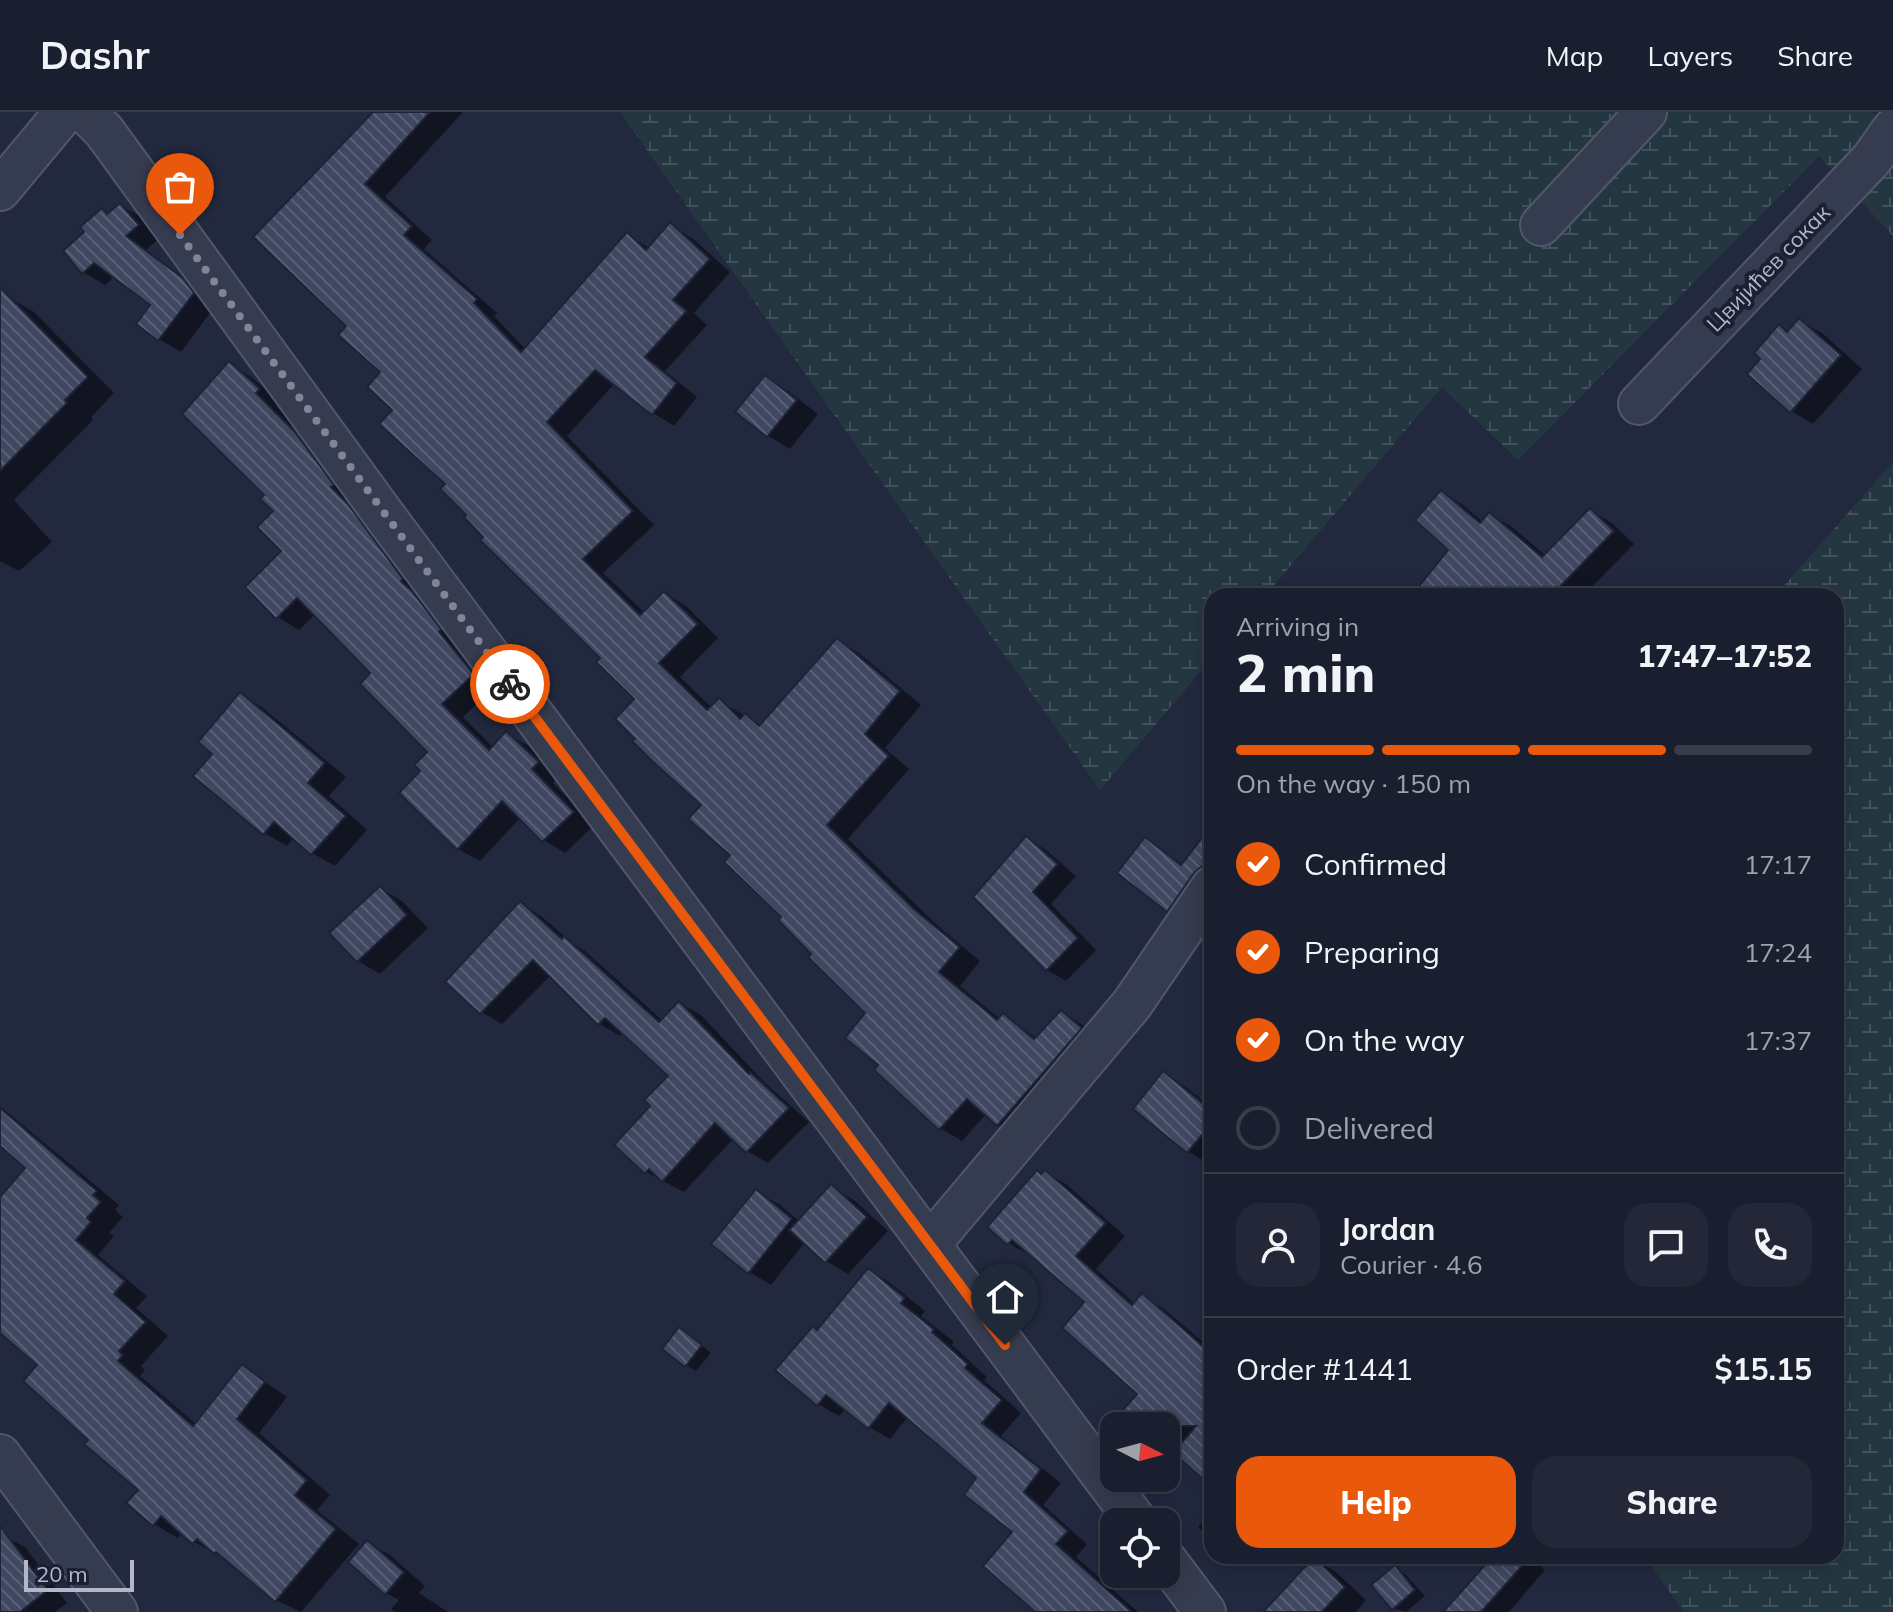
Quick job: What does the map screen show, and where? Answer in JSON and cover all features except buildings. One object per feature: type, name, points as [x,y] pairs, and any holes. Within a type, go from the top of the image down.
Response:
[{"type":"street","points":[[0,190],[65,112]]},
{"type":"street","points":[[85,112],[104,131],[396,532],[1127,1508]]},
{"type":"street","points":[[1541,225],[1646,112]]},
{"type":"street","name":"Цвијићев сокак","points":[[1639,404],[1871,160],[1893,129]]},
{"type":"street","points":[[930,1244],[1132,1004],[1204,899]]},
{"type":"street","points":[[0,1455],[117,1612]]},
{"type":"street","points":[[1180,1579],[1205,1612]]},
{"type":"green space","points":[[620,112],[1871,112],[1893,137],[1893,236],[1819,156],[1518,460],[1442,387],[1272,588],[1204,588],[1204,667],[1100,790]]},
{"type":"green space","points":[[1893,462],[1893,1612],[1684,1612],[1650,1564],[1844,1564],[1844,588],[1782,588]]},
{"type":"way so far","points":[[180,235],[510,684]]},
{"type":"route","points":[[510,684],[1005,1345]]}]
